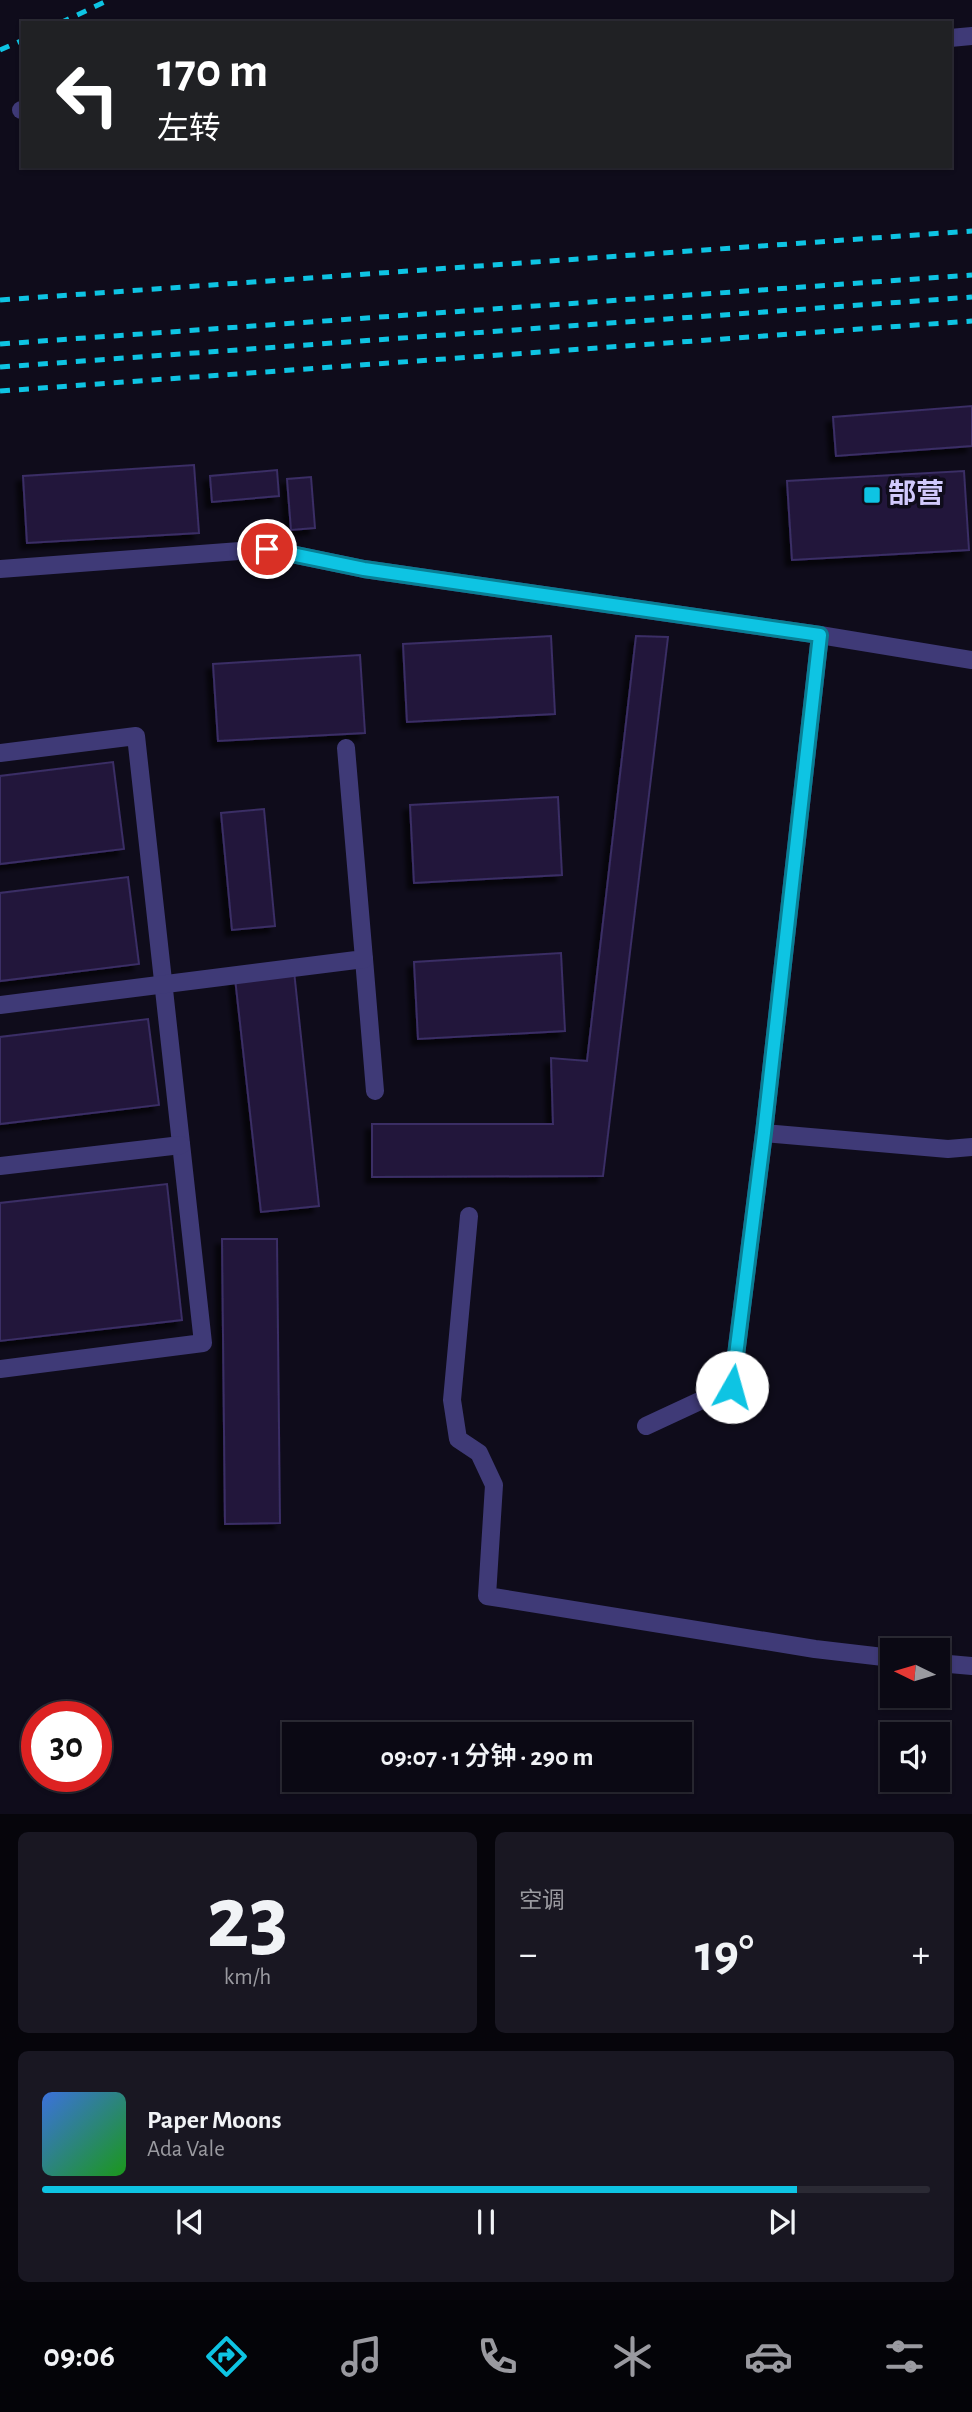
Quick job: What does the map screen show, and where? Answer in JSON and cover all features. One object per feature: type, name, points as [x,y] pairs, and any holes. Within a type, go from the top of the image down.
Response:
[{"type":"street","points":[[952,38],[972,36]]},
{"type":"street","points":[[0,569],[267,549],[364,569],[820,635],[972,660]]},
{"type":"street","points":[[646,1426],[732,1387],[764,1133],[820,635]]},
{"type":"street","points":[[0,753],[136,736],[203,1343],[0,1369]]},
{"type":"street","points":[[346,748],[374,1091]]},
{"type":"street","points":[[0,1005],[364,959]]},
{"type":"street","points":[[764,1133],[948,1149],[972,1147]]},
{"type":"street","points":[[0,1166],[181,1145]]},
{"type":"street","points":[[469,1216],[452,1401],[458,1439],[479,1453],[494,1485],[487,1595],[815,1649],[880,1657]]},
{"type":"street","points":[[950,1665],[972,1666]]},
{"type":"building","points":[[972,406],[972,446],[836,456],[833,417]]},
{"type":"building","points":[[194,465],[199,533],[27,543],[23,476]]},
{"type":"building","points":[[277,470],[279,496],[212,502],[210,476]]},
{"type":"building","points":[[964,471],[969,550],[792,560],[787,481]]},
{"type":"building","points":[[311,477],[315,528],[291,530],[287,479]]},
{"type":"building","points":[[551,636],[555,714],[407,722],[403,644]]},
{"type":"building","points":[[636,636],[668,637],[603,1176],[372,1177],[372,1124],[553,1124],[551,1058],[587,1061]]},
{"type":"building","points":[[360,655],[365,733],[218,741],[213,664]]},
{"type":"building","points":[[113,762],[124,849],[0,864],[0,776]]},
{"type":"building","points":[[558,797],[562,875],[414,883],[410,805]]},
{"type":"building","points":[[264,809],[275,926],[232,930],[221,813]]},
{"type":"building","points":[[128,877],[139,964],[0,981],[0,893]]},
{"type":"building","points":[[561,953],[565,1031],[418,1039],[414,962]]},
{"type":"building","points":[[294,971],[319,1206],[261,1212],[235,978]]},
{"type":"building","points":[[148,1019],[159,1105],[0,1124],[0,1037]]},
{"type":"building","points":[[167,1184],[182,1320],[0,1341],[0,1203]]},
{"type":"building","points":[[222,1239],[277,1239],[280,1523],[225,1524]]},
{"type":"railway","points":[[64,21],[109,0]]},
{"type":"railway","points":[[0,50],[21,41]]},
{"type":"railway","points":[[0,300],[972,231]]},
{"type":"railway","points":[[0,344],[972,275]]},
{"type":"railway","points":[[0,367],[972,297]]},
{"type":"railway","points":[[0,391],[972,321]]},
{"type":"place","name":"郜营","points":[[872,495]]},
{"type":"route","points":[[267,549],[364,569],[820,635],[764,1133],[732,1387]]}]
